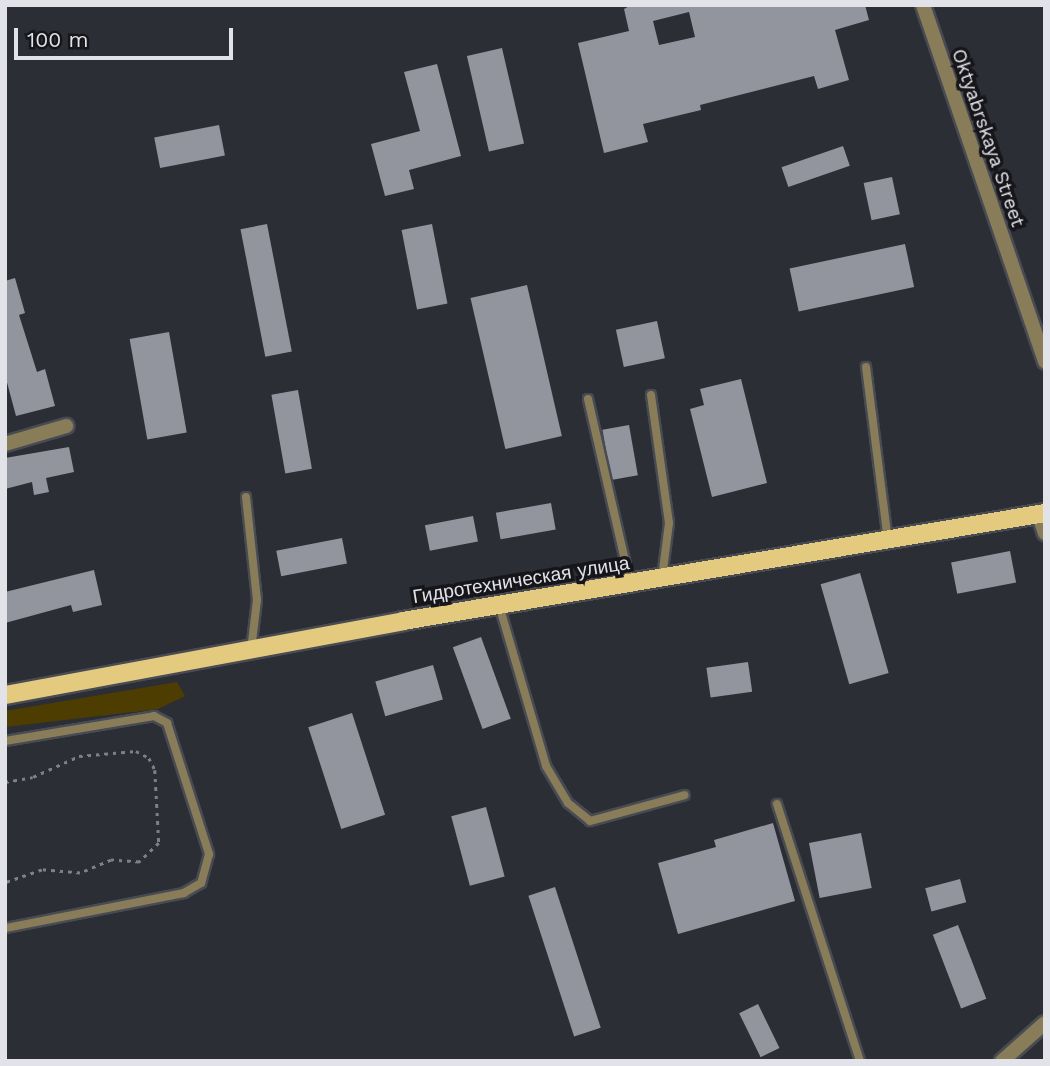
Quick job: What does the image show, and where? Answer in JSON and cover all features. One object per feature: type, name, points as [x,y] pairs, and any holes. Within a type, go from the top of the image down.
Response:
[{"type":"main road","name":"Гидротехническая улица","points":[[5,695],[499,605],[1042,514]]},
{"type":"street","name":"Oktyabrskaya Street","points":[[923,5],[1045,362]]},
{"type":"street","points":[[5,444],[66,426]]},
{"type":"street","points":[[1042,514],[1045,533]]},
{"type":"street","points":[[1002,1061],[1045,1023]]},
{"type":"lane","points":[[866,367],[888,540]]},
{"type":"lane","points":[[651,395],[669,523],[662,578]]},
{"type":"lane","points":[[588,400],[630,583]]},
{"type":"lane","points":[[246,497],[257,600],[251,650]]},
{"type":"lane","points":[[499,605],[546,766],[568,803],[590,821],[685,795]]},
{"type":"lane","points":[[5,741],[153,716],[167,723],[209,854],[201,883],[184,893],[5,928]]},
{"type":"lane","points":[[777,804],[860,1061]]},
{"type":"path","points":[[5,782],[33,777],[79,756],[136,751],[149,758],[155,770],[159,843],[139,862],[111,860],[80,873],[42,870],[5,883]]},
{"type":"shaded area","points":[[177,682],[185,696],[158,709],[5,727],[5,711]]},
{"type":"building","points":[[631,5],[865,5],[869,20],[835,30],[849,80],[818,89],[814,76],[700,105],[701,110],[643,124],[648,142],[604,153],[578,43],[629,31],[624,9]],"holes":[[[689,12],[695,37],[659,45],[653,21]]]},
{"type":"building","points":[[502,48],[524,143],[489,152],[467,56]]},
{"type":"building","points":[[437,64],[461,156],[409,170],[414,189],[385,196],[371,144],[420,131],[404,72]]},
{"type":"building","points":[[219,125],[225,155],[160,168],[154,138]]},
{"type":"building","points":[[843,146],[850,166],[788,187],[782,167]]},
{"type":"building","points":[[892,177],[900,214],[872,220],[864,183]]},
{"type":"building","points":[[267,224],[292,352],[265,357],[240,229]]},
{"type":"building","points":[[432,224],[447,304],[417,309],[402,230]]},
{"type":"building","points":[[905,244],[914,287],[799,312],[790,269]]},
{"type":"building","points":[[15,278],[25,313],[19,315],[37,372],[45,369],[55,406],[16,416],[5,375],[5,281]]},
{"type":"building","points":[[527,285],[562,436],[505,449],[470,298]]},
{"type":"building","points":[[657,321],[665,358],[624,367],[616,330]]},
{"type":"building","points":[[169,332],[187,432],[147,439],[130,339]]},
{"type":"building","points":[[741,379],[767,483],[712,497],[690,409],[704,405],[700,389]]},
{"type":"building","points":[[298,390],[312,469],[285,473],[271,395]]},
{"type":"building","points":[[629,425],[638,475],[611,480],[602,430]]},
{"type":"building","points":[[69,447],[74,472],[46,478],[49,492],[34,495],[32,482],[5,489],[5,458]]},
{"type":"building","points":[[551,503],[556,530],[501,539],[496,513]]},
{"type":"building","points":[[473,516],[478,542],[430,551],[425,525]]},
{"type":"building","points":[[342,538],[347,564],[281,576],[276,551]]},
{"type":"building","points":[[1010,551],[1016,582],[957,594],[951,562]]},
{"type":"building","points":[[94,570],[102,605],[73,612],[71,605],[5,623],[5,592]]},
{"type":"building","points":[[860,573],[889,673],[849,684],[821,584]]},
{"type":"building","points":[[481,637],[511,719],[483,729],[453,647]]},
{"type":"building","points":[[748,662],[752,692],[711,698],[706,668]]},
{"type":"building","points":[[433,665],[443,700],[385,716],[375,682]]},
{"type":"building","points":[[352,713],[385,815],[341,829],[308,727]]},
{"type":"building","points":[[486,807],[505,877],[470,886],[451,816]]},
{"type":"building","points":[[773,823],[795,901],[678,934],[658,863],[716,847],[714,840]]},
{"type":"building","points":[[861,833],[872,888],[820,898],[809,843]]},
{"type":"building","points":[[960,879],[966,902],[931,911],[925,888]]},
{"type":"building","points":[[555,887],[601,1028],[574,1036],[528,896]]},
{"type":"building","points":[[958,925],[986,999],[961,1008],[933,935]]},
{"type":"building","points":[[758,1004],[779,1048],[761,1057],[739,1013]]}]
